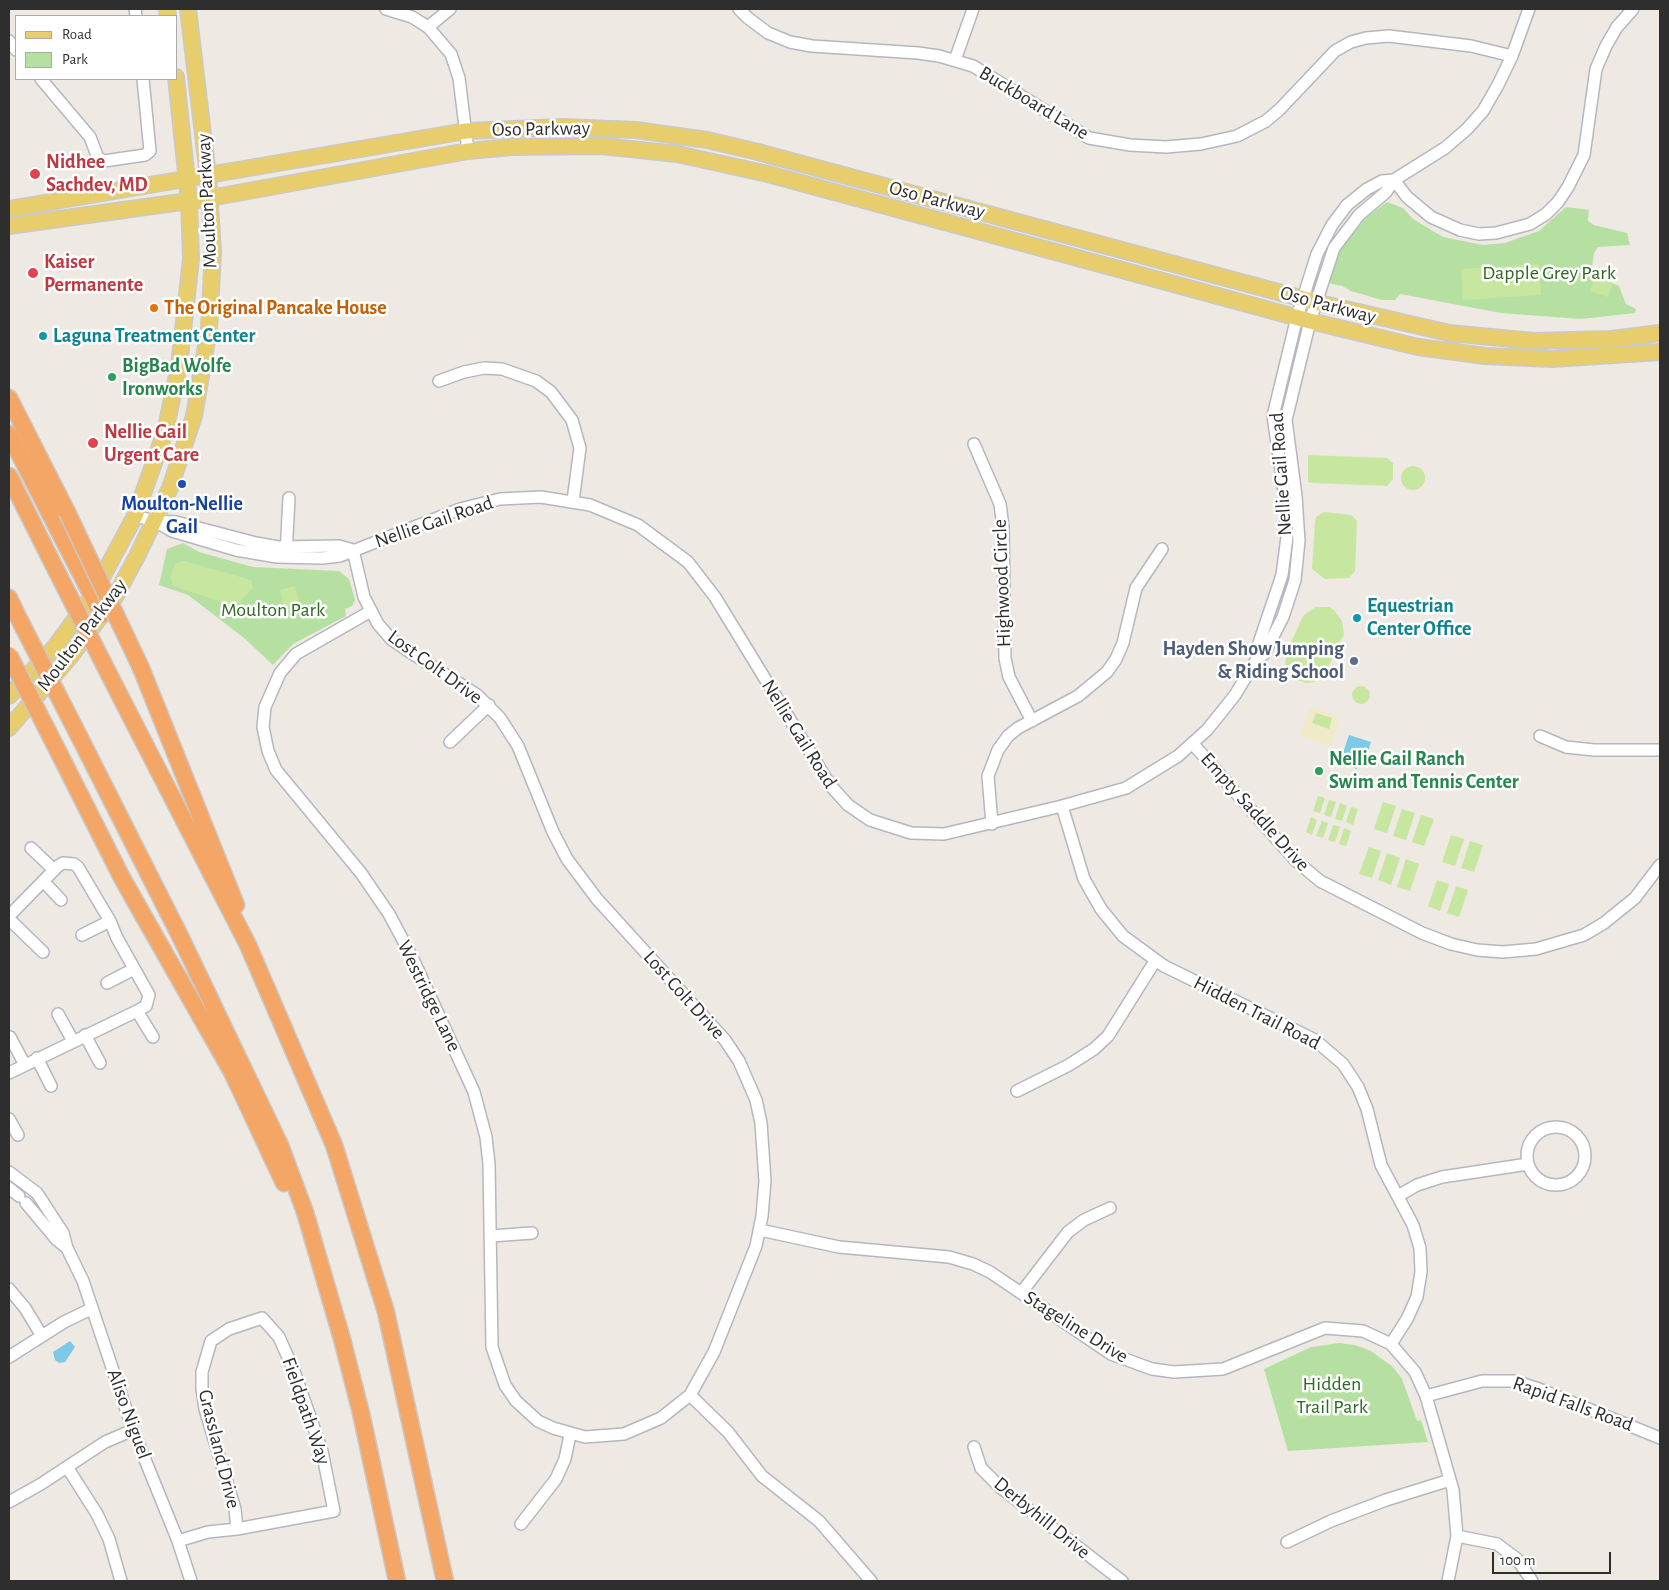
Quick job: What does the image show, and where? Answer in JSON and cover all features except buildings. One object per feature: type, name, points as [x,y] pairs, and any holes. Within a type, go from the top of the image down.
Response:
[{"type":"highway","points":[[9,398],[141,668],[241,916],[248,945]]},
{"type":"highway","points":[[9,434],[102,615]]},
{"type":"highway","points":[[9,476],[248,945],[334,1146],[380,1294],[446,1581]]},
{"type":"highway","points":[[9,598],[185,945],[280,1145],[305,1212],[326,1281],[361,1413],[397,1581]]},
{"type":"highway","points":[[9,655],[122,878],[232,1072],[279,1172],[326,1281]]},
{"type":"main road","name":"Moulton Parkway","points":[[9,728],[70,657],[102,615],[129,572],[170,488],[194,416],[209,329],[213,251],[208,176],[188,9]]},
{"type":"main road","name":"Moulton Parkway","points":[[9,696],[55,647],[92,596],[135,516],[165,432],[179,366],[190,267],[188,179],[176,80]]},
{"type":"main road","name":"Oso Parkway","points":[[9,209],[466,131],[524,127],[595,127],[636,130],[707,140],[754,151],[1392,321],[1492,338],[1533,341],[1588,340],[1660,332]]},
{"type":"main road","name":"Oso Parkway","points":[[9,226],[210,198],[468,151],[512,147],[602,146],[644,149],[711,161],[1304,319],[1418,347],[1486,356],[1552,359],[1660,352]]},
{"type":"street","points":[[386,9],[412,16],[428,27],[443,42],[456,67],[468,151]]},
{"type":"street","points":[[428,27],[450,9]]},
{"type":"street","name":"Buckboard Lane","points":[[740,9],[748,18],[768,33],[790,42],[812,46],[918,53],[955,60],[973,66],[1089,138],[1116,144],[1166,147],[1220,142],[1252,129],[1280,109],[1335,51],[1351,42],[1366,38],[1389,36],[1470,46],[1512,56]]},
{"type":"street","points":[[955,60],[973,9]]},
{"type":"street","name":"Nellie Gail Road","points":[[135,516],[155,521],[176,522],[286,553],[339,546],[353,550],[481,503],[520,497],[573,501],[608,511],[638,525],[688,562],[715,597],[820,770],[839,796],[848,805],[881,825],[911,833],[944,834],[992,824],[1126,788],[1155,772],[1193,744],[1225,709],[1258,657],[1264,654],[1283,617],[1295,580],[1299,541],[1296,496],[1286,420],[1309,300],[1334,248],[1359,215],[1386,192],[1394,180],[1445,148],[1467,129],[1483,111],[1512,56],[1529,9]]},
{"type":"street","points":[[1394,180],[1407,197],[1431,217],[1460,230],[1479,234],[1496,233],[1530,224],[1546,214],[1558,202],[1584,155],[1591,89],[1596,69],[1613,33],[1633,9]]},
{"type":"street","points":[[42,80],[90,137],[99,159],[104,161],[145,155],[150,152],[143,80]]},
{"type":"street","points":[[439,381],[464,372],[484,368],[502,369],[536,381],[551,392],[572,420],[580,448],[573,501]]},
{"type":"street","name":"Highwood Circle","points":[[974,444],[1000,504],[1003,528],[1005,658],[1009,677],[1032,721]]},
{"type":"street","points":[[286,553],[289,498]]},
{"type":"street","points":[[992,824],[987,791],[988,776],[992,763],[1008,736],[1078,696],[1107,672],[1123,643],[1136,588],[1146,570],[1162,549]]},
{"type":"street","name":"Lost Colt Drive","points":[[353,550],[359,578],[371,611],[378,624],[391,638],[462,683],[488,705],[518,746],[553,832],[582,879],[725,1040],[739,1061],[756,1100],[761,1123],[765,1181],[760,1230],[756,1246],[714,1352],[690,1395],[661,1418],[624,1434],[602,1437],[570,1434]]},
{"type":"street","name":"Westridge Lane","points":[[371,611],[296,654],[280,673],[271,689],[266,707],[263,727],[268,751],[276,770],[361,873],[389,914],[466,1073],[478,1104],[486,1137],[491,1189],[492,1347],[497,1368],[505,1385],[516,1401],[538,1421],[570,1434]]},
{"type":"street","points":[[450,742],[488,705]]},
{"type":"street","points":[[1540,736],[1566,747],[1594,750],[1660,750]]},
{"type":"street","name":"Empty Saddle Drive","points":[[1193,744],[1295,860],[1320,881],[1414,929],[1451,944],[1477,950],[1503,952],[1536,949],[1584,935],[1604,923],[1635,898],[1660,865]]},
{"type":"street","name":"Hidden Trail Road","points":[[1062,806],[1080,865],[1092,893],[1123,936],[1155,961],[1301,1032],[1334,1056],[1352,1077],[1364,1098],[1381,1165],[1418,1237],[1421,1272],[1417,1297],[1412,1310],[1390,1344]]},
{"type":"street","points":[[32,848],[54,870]]},
{"type":"street","points":[[9,1073],[146,1006],[148,995],[117,938],[110,921],[78,867],[69,862],[63,863],[54,870],[10,911],[42,952]]},
{"type":"street","points":[[43,881],[61,900]]},
{"type":"street","points":[[82,936],[110,921]]},
{"type":"street","points":[[1017,1091],[1069,1065],[1094,1049],[1108,1036],[1155,961]]},
{"type":"street","points":[[107,983],[134,969]]},
{"type":"street","points":[[137,1011],[153,1037]]},
{"type":"street","points":[[58,1014],[73,1041]]},
{"type":"street","points":[[85,1035],[100,1063]]},
{"type":"street","points":[[10,1036],[25,1065]]},
{"type":"street","points":[[37,1058],[51,1086]]},
{"type":"street","points":[[9,1119],[18,1135]]},
{"type":"street","points":[[1559,1127],[1570,1130],[1584,1148],[1581,1170],[1574,1178],[1564,1184],[1552,1184],[1542,1181],[1533,1174],[1528,1164],[1527,1152],[1530,1142],[1538,1133],[1548,1128],[1559,1127]]},
{"type":"street","points":[[1398,1196],[1417,1185],[1442,1177],[1528,1164]]},
{"type":"street","name":"Aliso Niguel","points":[[9,1172],[29,1186],[42,1199],[63,1233],[67,1248],[83,1281],[133,1430],[178,1541],[191,1581]]},
{"type":"street","name":"Aliso Niguel","points":[[9,1188],[23,1200],[56,1239],[67,1248]]},
{"type":"street","points":[[1021,1292],[1068,1232],[1084,1220],[1110,1208]]},
{"type":"street","name":"Stageline Drive","points":[[760,1230],[839,1247],[949,1257],[973,1264],[990,1272],[1021,1292],[1111,1354],[1152,1369],[1174,1372],[1224,1369],[1325,1328],[1363,1331],[1390,1344]]},
{"type":"street","points":[[491,1236],[532,1233]]},
{"type":"street","points":[[9,1289],[42,1336]]},
{"type":"street","points":[[9,1357],[91,1309]]},
{"type":"street","name":"Fieldpath Way","points":[[211,1341],[229,1329],[262,1318],[279,1337],[294,1370],[322,1450],[334,1511],[237,1529]]},
{"type":"street","name":"Grassland Drive","points":[[211,1341],[202,1372],[202,1389],[205,1408],[235,1509],[237,1529]]},
{"type":"street","points":[[1390,1344],[1399,1351],[1415,1372],[1426,1396],[1450,1480],[1456,1509],[1456,1536],[1448,1581]]},
{"type":"street","name":"Rapid Falls Road","points":[[1426,1396],[1482,1381],[1514,1381],[1558,1396],[1660,1438]]},
{"type":"street","points":[[690,1395],[728,1432],[762,1476],[819,1521],[871,1581]]},
{"type":"street","points":[[9,1502],[42,1484],[105,1442],[133,1430]]},
{"type":"street","points":[[521,1524],[556,1479],[565,1459],[570,1434]]},
{"type":"street","name":"Derbyhill Drive","points":[[974,1448],[981,1468],[1002,1488],[1122,1581]]},
{"type":"street","points":[[67,1466],[97,1514],[109,1539],[121,1581]]},
{"type":"street","points":[[1287,1542],[1331,1521],[1386,1500],[1450,1480]]},
{"type":"street","points":[[178,1541],[208,1532],[237,1529]]},
{"type":"street","points":[[1456,1536],[1497,1544],[1517,1558],[1532,1581]]},
{"type":"green space","name":"Dapple Grey Park","points":[[1387,202],[1403,208],[1413,219],[1443,237],[1483,245],[1505,243],[1539,231],[1566,207],[1589,210],[1588,221],[1594,225],[1627,233],[1630,245],[1598,247],[1594,253],[1591,274],[1619,286],[1626,304],[1636,309],[1635,313],[1581,319],[1501,313],[1400,294],[1395,300],[1382,300],[1351,291],[1327,281],[1342,246],[1368,216]]},
{"type":"green space","points":[[1539,264],[1541,295],[1463,300],[1461,269]]},
{"type":"green space","points":[[1595,277],[1613,283],[1608,297],[1590,291]]},
{"type":"green space","points":[[1308,455],[1387,458],[1393,463],[1393,479],[1387,486],[1308,482]]},
{"type":"green space","points":[[1413,466],[1418,467],[1424,473],[1424,483],[1418,489],[1413,490],[1408,489],[1402,483],[1401,478],[1402,473],[1408,467]]},
{"type":"green space","points":[[1324,512],[1351,515],[1357,521],[1355,571],[1349,578],[1325,579],[1312,569],[1315,521],[1316,517]]},
{"type":"green space","name":"Moulton Park","points":[[183,543],[199,552],[253,567],[339,571],[349,579],[355,600],[352,606],[345,609],[346,616],[293,644],[273,665],[244,638],[188,595],[159,585],[167,549]]},
{"type":"green space","points":[[184,561],[251,580],[253,588],[240,602],[233,606],[174,586],[170,577],[176,563]]},
{"type":"green space","points":[[295,586],[300,606],[285,610],[280,590]]},
{"type":"green space","points":[[1315,607],[1329,607],[1334,610],[1342,621],[1344,634],[1325,673],[1314,682],[1306,683],[1292,678],[1285,663],[1287,651],[1303,616]]},
{"type":"green space","points":[[1361,686],[1367,689],[1370,695],[1367,701],[1361,704],[1355,701],[1352,695],[1355,689]]},
{"type":"green space","points":[[1316,713],[1332,718],[1329,729],[1312,723]]},
{"type":"green space","points":[[1318,796],[1325,798],[1320,813],[1313,811]]},
{"type":"green space","points":[[1329,800],[1336,802],[1331,817],[1324,815]]},
{"type":"green space","points":[[1383,802],[1396,806],[1387,833],[1374,829]]},
{"type":"green space","points":[[1340,803],[1347,806],[1342,821],[1335,819]]},
{"type":"green space","points":[[1351,807],[1358,809],[1353,825],[1346,822]]},
{"type":"green space","points":[[1402,809],[1415,813],[1406,840],[1393,836]]},
{"type":"green space","points":[[1421,815],[1434,819],[1424,846],[1412,842]]},
{"type":"green space","points":[[1311,817],[1317,820],[1312,835],[1306,832]]},
{"type":"green space","points":[[1322,821],[1328,823],[1323,838],[1316,836]]},
{"type":"green space","points":[[1333,825],[1340,827],[1335,842],[1328,840]]},
{"type":"green space","points":[[1344,828],[1351,831],[1346,846],[1339,844]]},
{"type":"green space","points":[[1451,835],[1464,839],[1455,866],[1442,862]]},
{"type":"green space","points":[[1470,841],[1483,845],[1474,872],[1461,868]]},
{"type":"green space","points":[[1369,847],[1381,851],[1372,878],[1359,874]]},
{"type":"green space","points":[[1387,853],[1400,858],[1391,885],[1378,880]]},
{"type":"green space","points":[[1406,859],[1419,864],[1410,891],[1397,887]]},
{"type":"green space","points":[[1437,880],[1449,884],[1440,911],[1428,906]]},
{"type":"green space","points":[[1456,886],[1468,890],[1459,917],[1447,913]]},
{"type":"green space","name":"Hidden Trail Park","points":[[1339,1343],[1355,1345],[1371,1351],[1393,1367],[1402,1379],[1417,1421],[1421,1420],[1428,1442],[1288,1451],[1264,1369],[1311,1347]]},
{"type":"green space","points":[[1303,1397],[1312,1413],[1300,1420],[1291,1404]]},
{"type":"sand","points":[[1312,708],[1337,717],[1339,721],[1332,743],[1327,745],[1303,736],[1301,733],[1309,710]]},
{"type":"water","points":[[1349,735],[1371,742],[1368,752],[1363,751],[1357,769],[1334,761],[1338,749],[1344,750]]},
{"type":"water","points":[[70,1341],[75,1347],[65,1362],[59,1363],[55,1360],[53,1352]]},
{"type":"place","name":"Nidhee Sachdev, MD","points":[[35,174]]},
{"type":"place","name":"Kaiser Permanente","points":[[33,273]]},
{"type":"place","name":"The Original Pancake House","points":[[154,308]]},
{"type":"place","name":"Laguna Treatment Center","points":[[43,336]]},
{"type":"place","name":"BigBad Wolfe Ironworks","points":[[112,377]]},
{"type":"place","name":"Nellie Gail Urgent Care","points":[[93,443]]},
{"type":"place","name":"Moulton-Nellie Gail","points":[[182,484]]},
{"type":"place","name":"Equestrian Center Office","points":[[1357,618]]},
{"type":"place","name":"Hayden Show Jumping & Riding School","points":[[1354,661]]},
{"type":"place","name":"Nellie Gail Ranch Swim and Tennis Center","points":[[1319,771]]}]
